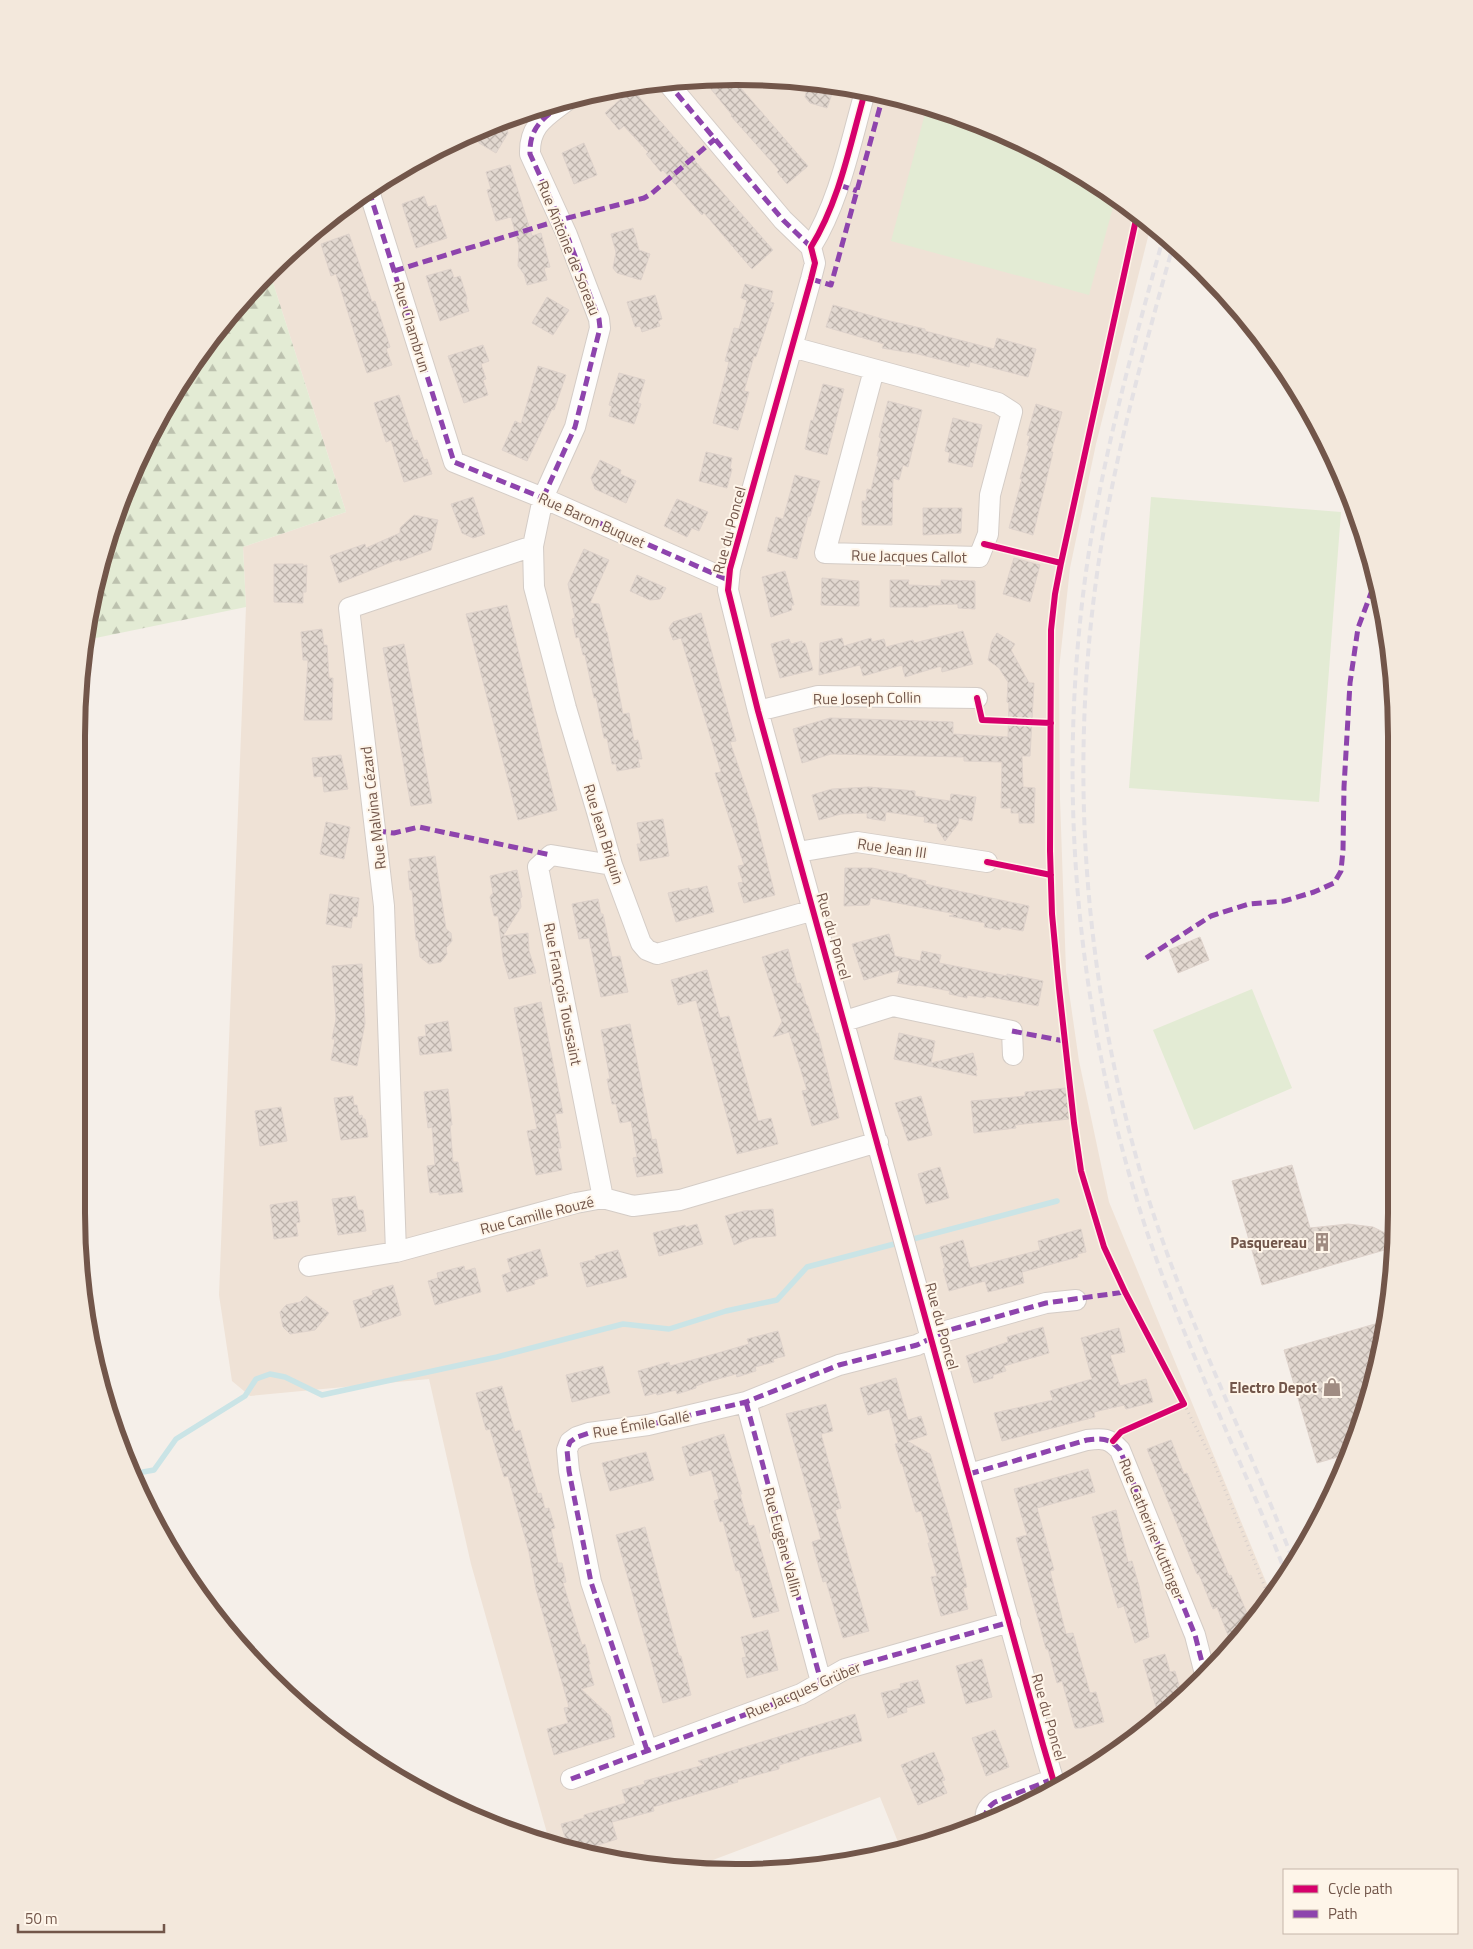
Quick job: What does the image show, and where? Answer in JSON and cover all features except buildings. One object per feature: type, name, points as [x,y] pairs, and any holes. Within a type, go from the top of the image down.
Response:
[{"type":"street","points":[[672,89],[783,220],[811,247],[826,222],[834,202],[863,98]]},
{"type":"street","name":"Rue Antoine de Soreau","points":[[543,498],[575,427],[600,328],[599,319],[567,235],[530,154],[532,132],[554,111]]},
{"type":"street","name":"Rue Chambrun","points":[[371,198],[454,462]]},
{"type":"street","name":"Rue du Poncel","points":[[811,247],[815,263],[728,580],[731,604],[758,711],[1055,1781]]},
{"type":"street","name":"Rue Jacques Callot","points":[[792,347],[998,403],[1012,412],[990,495],[988,534],[979,557],[825,554],[874,370]]},
{"type":"street","name":"Rue Baron Buquet","points":[[454,462],[543,498],[728,580]]},
{"type":"street","points":[[533,546],[543,498]]},
{"type":"street","name":"Rue Jean Briquin","points":[[533,546],[534,587],[566,708],[598,812],[612,866],[641,943],[647,950],[657,954],[814,910]]},
{"type":"street","name":"Rue Malvina Cézard","points":[[396,1252],[384,906],[349,608],[533,546]]},
{"type":"street","name":"Rue Joseph Collin","points":[[758,711],[818,696],[977,698]]},
{"type":"street","name":"Rue Jean III","points":[[798,852],[857,842],[987,862]]},
{"type":"street","name":"Rue François Toussaint","points":[[603,1198],[538,867],[551,855],[612,866]]},
{"type":"street","points":[[845,1021],[893,1006],[1012,1031],[1013,1055]]},
{"type":"street","name":"Rue Camille Rouzé","points":[[309,1266],[396,1252],[576,1203],[603,1198],[633,1206],[680,1200],[878,1142]]},
{"type":"street","name":"Rue Émile Gallé","points":[[647,1750],[591,1582],[570,1481],[568,1450],[570,1442],[577,1437],[589,1433],[648,1425],[746,1402],[839,1365],[917,1345],[946,1331],[1046,1303],[1076,1300]]},
{"type":"street","name":"Rue Eugène Vallin","points":[[746,1402],[821,1682]]},
{"type":"street","name":"Rue Catherine Kuttinger","points":[[969,1474],[1087,1440],[1101,1438],[1112,1442],[1120,1450],[1195,1635],[1202,1667]]},
{"type":"street","name":"Rue Jacques Grüber","points":[[571,1779],[801,1694],[845,1669],[1010,1622]]},
{"type":"street","points":[[986,1814],[989,1806],[995,1802],[1044,1787]]},
{"type":"path","points":[[1184,1404],[1214,1461],[1266,1590]]},
{"type":"shaded area","points":[[694,86],[779,86],[864,98],[905,107],[946,120],[1025,152],[1062,172],[1098,195],[1149,233],[1096,444],[1070,568],[1059,669],[1060,799],[1066,971],[1079,1061],[1109,1202],[1268,1588],[1226,1642],[1166,1702],[1133,1729],[1062,1777],[1025,1797],[986,1814],[899,1843],[880,1797],[704,1863],[651,1858],[609,1851],[548,1836],[471,1564],[429,1379],[250,1396],[232,1381],[219,1295],[246,607],[243,547],[346,512],[272,280],[307,247],[340,220],[411,172],[448,152],[527,120],[568,107],[609,98]]},
{"type":"green space","points":[[925,113],[986,135],[1025,152],[1062,172],[1113,206],[1089,295],[891,241]]},
{"type":"green space","points":[[272,280],[346,512],[243,547],[246,607],[93,639],[107,568],[135,487],[152,448],[172,411],[220,340]]},
{"type":"green space","points":[[1151,497],[1341,512],[1319,802],[1129,788]]},
{"type":"green space","points":[[1252,989],[1292,1088],[1194,1130],[1153,1030]]},
{"type":"waterway","points":[[143,1472],[154,1470],[176,1439],[245,1396],[256,1379],[270,1374],[285,1377],[322,1395],[497,1357],[623,1324],[669,1329],[726,1311],[777,1300],[807,1267],[1057,1201]]},
{"type":"railway","points":[[1162,244],[1107,454],[1090,542],[1084,587],[1076,667],[1073,748],[1074,829],[1079,910],[1089,990],[1103,1069],[1122,1148],[1145,1226],[1177,1314],[1283,1566]]},
{"type":"railway","points":[[1171,252],[1144,351],[1117,461],[1103,535],[1092,615],[1085,696],[1083,776],[1086,857],[1093,937],[1105,1017],[1121,1096],[1141,1174],[1157,1224],[1193,1321],[1291,1554]]},
{"type":"marked path","points":[[672,89],[783,220],[811,247]]},
{"type":"marked path","points":[[811,279],[831,285],[881,102]]},
{"type":"marked path","points":[[543,498],[575,427],[600,328],[599,319],[567,235],[530,154],[536,127],[550,113]]},
{"type":"marked path","points":[[394,271],[560,220],[644,198],[715,139]]},
{"type":"marked path","points":[[839,185],[857,191]]},
{"type":"marked path","points":[[371,198],[454,462],[543,498],[728,580]]},
{"type":"marked path","points":[[1146,958],[1211,916],[1249,904],[1284,901],[1314,892],[1334,883],[1341,871],[1343,850],[1344,787],[1350,683],[1358,628],[1371,592]]},
{"type":"marked path","points":[[376,831],[394,833],[419,827],[551,855]]},
{"type":"marked path","points":[[1012,1031],[1064,1041]]},
{"type":"marked path","points":[[647,1750],[591,1582],[569,1471],[567,1450],[570,1442],[577,1437],[589,1433],[648,1425],[746,1402],[839,1365],[917,1345],[946,1331],[1046,1303],[1125,1292]]},
{"type":"marked path","points":[[746,1402],[821,1682]]},
{"type":"marked path","points":[[969,1474],[1087,1440],[1105,1440],[1116,1446],[1120,1450],[1195,1635],[1203,1667]]},
{"type":"marked path","points":[[571,1779],[801,1694],[845,1669],[1010,1622]]},
{"type":"marked path","points":[[986,1814],[987,1810],[995,1802],[1053,1779]]},
{"type":"cycle path","points":[[863,98],[837,191],[830,210],[811,247],[815,263],[730,569],[728,590],[758,711],[1054,1781]]},
{"type":"cycle path","points":[[1113,1441],[1121,1432],[1184,1404],[1125,1292],[1104,1247],[1081,1171],[1074,1123],[1052,914],[1050,851],[1051,630],[1061,563],[1135,222]]},
{"type":"cycle path","points":[[984,544],[1061,563]]},
{"type":"cycle path","points":[[977,698],[982,720],[1051,723]]},
{"type":"cycle path","points":[[987,862],[1051,875]]},
{"type":"place","name":"Pasquereau","points":[[1322,1242]]},
{"type":"place","name":"Electro Depot","points":[[1332,1387]]}]
